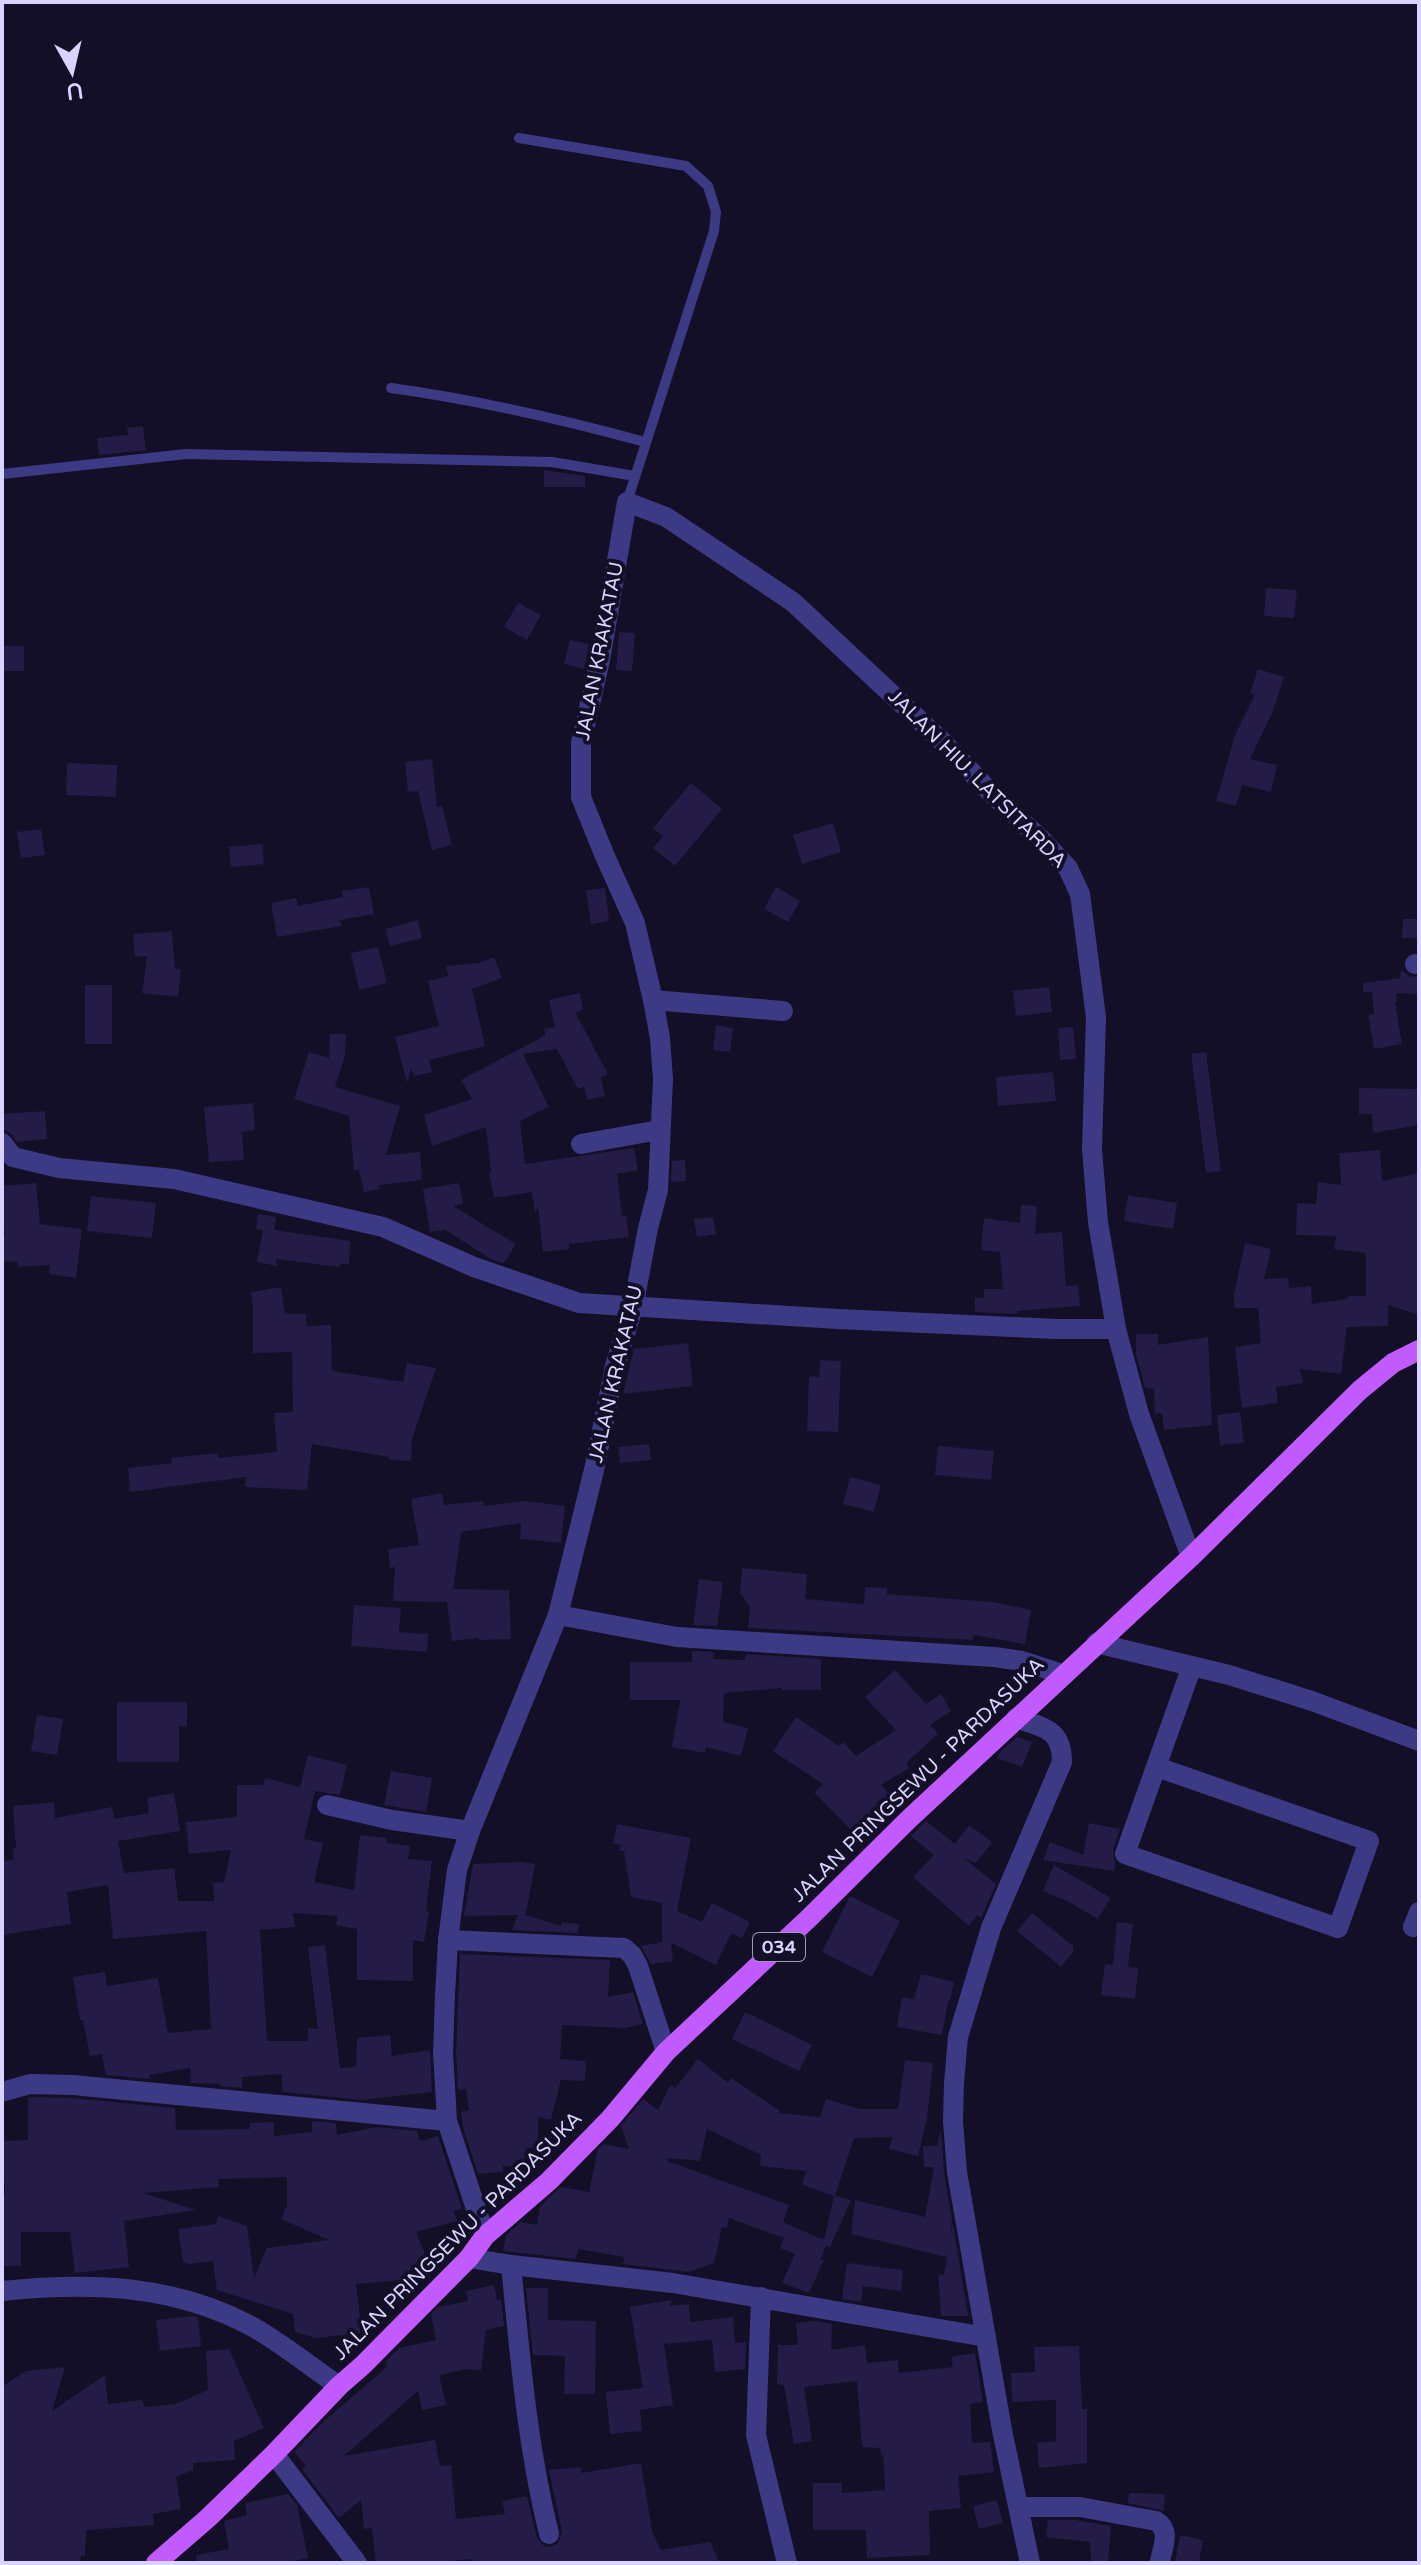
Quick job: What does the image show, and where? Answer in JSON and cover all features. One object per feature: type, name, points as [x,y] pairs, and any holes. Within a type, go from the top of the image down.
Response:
[{"type":"main road","name":"JALAN PRINGSEWU - PARDASUKA","points":[[160,2561],[208,2518],[363,2365],[469,2258],[485,2236],[549,2181],[610,2119],[666,2052],[1062,1674],[1191,1557],[1360,1390],[1393,1363],[1419,1350]]},
{"type":"street","name":"JALAN KRAKATAU","points":[[485,2236],[447,2121],[443,2053],[448,1940],[457,1870],[558,1615],[594,1470],[615,1366],[633,1308],[658,1190],[663,1079],[653,1000],[635,923],[581,797],[581,743],[600,660],[627,502]]},
{"type":"street","name":"JALAN HIU. LATSITARDA","points":[[627,502],[666,517],[793,602],[945,744],[1068,868],[1080,894],[1096,1017],[1092,1149],[1098,1222],[1116,1329],[1139,1414],[1191,1557]]},
{"type":"street","points":[[653,1000],[783,1011]]},
{"type":"street","points":[[581,1144],[659,1130]]},
{"type":"street","points":[[2,1143],[13,1157],[49,1166],[174,1179],[383,1227],[474,1267],[579,1303],[1057,1329],[1116,1329]]},
{"type":"street","points":[[558,1615],[677,1637],[748,1644],[994,1657],[1022,1661],[1062,1674]]},
{"type":"street","points":[[1096,1643],[1229,1675],[1312,1701],[1419,1741]]},
{"type":"street","points":[[1157,1767],[1369,1841],[1338,1928],[1125,1854],[1192,1666]]},
{"type":"street","points":[[1016,1718],[1053,1732],[1062,1746],[1062,1762],[991,1928],[958,2037],[954,2083],[957,2172],[1002,2430],[1030,2563]]},
{"type":"street","points":[[327,1805],[392,1820],[470,1831]]},
{"type":"street","points":[[448,1940],[624,1948],[638,1966],[666,2052]]},
{"type":"street","points":[[2,2092],[30,2084],[73,2085],[447,2121]]},
{"type":"street","points":[[469,2258],[673,2283],[986,2337]]},
{"type":"street","points":[[511,2265],[522,2386],[537,2485],[549,2534]]},
{"type":"street","points":[[2,2291],[44,2286],[116,2286],[193,2300],[253,2328],[339,2386]]},
{"type":"street","points":[[761,2297],[756,2435],[787,2563]]},
{"type":"street","points":[[274,2454],[357,2563]]},
{"type":"street","points":[[1019,2507],[1080,2507],[1156,2521],[1163,2525],[1166,2533],[1160,2561]]},
{"type":"lane","points":[[519,138],[686,166],[708,186],[716,212],[714,231],[627,502]]},
{"type":"lane","points":[[391,388],[509,408],[645,442]]},
{"type":"lane","points":[[2,474],[186,454],[552,462],[635,476]]},
{"type":"building","points":[[143,426],[146,450],[99,455],[97,438],[128,435],[127,428]]},
{"type":"building","points":[[544,470],[585,476],[585,487],[544,487]]},
{"type":"building","points":[[1266,588],[1297,590],[1294,618],[1264,616]]},
{"type":"building","points":[[518,603],[541,615],[527,640],[504,627]]},
{"type":"building","points":[[619,632],[635,633],[632,671],[616,670]]},
{"type":"building","points":[[570,640],[589,644],[584,669],[564,664]]},
{"type":"building","points":[[2,646],[24,646],[24,671],[2,671]]},
{"type":"building","points":[[1258,669],[1284,677],[1273,711],[1250,759],[1277,765],[1271,792],[1242,785],[1236,806],[1216,801],[1235,735],[1255,695],[1250,693]]},
{"type":"building","points":[[432,759],[437,807],[442,806],[452,845],[432,850],[418,791],[408,792],[405,762]]},
{"type":"building","points":[[67,763],[117,765],[116,797],[66,795]]},
{"type":"building","points":[[691,783],[722,809],[675,866],[653,848],[663,836],[653,828]]},
{"type":"building","points":[[833,823],[841,852],[802,864],[793,835]]},
{"type":"building","points":[[41,829],[45,855],[21,858],[17,832]]},
{"type":"building","points":[[262,844],[264,864],[231,867],[229,847]]},
{"type":"building","points":[[369,887],[374,914],[340,920],[342,926],[277,937],[271,903],[296,898],[298,906],[343,897],[342,891]]},
{"type":"building","points":[[776,887],[800,901],[788,922],[764,909]]},
{"type":"building","points":[[605,888],[609,921],[591,924],[586,890]]},
{"type":"building","points":[[1403,919],[1419,919],[1419,938],[1402,938]]},
{"type":"building","points":[[418,920],[422,938],[390,946],[385,929]]},
{"type":"building","points":[[172,931],[175,969],[181,970],[178,997],[142,993],[147,956],[135,957],[133,934]]},
{"type":"building","points":[[378,947],[387,983],[359,990],[351,953]]},
{"type":"building","points":[[494,957],[502,978],[472,989],[485,1046],[429,1060],[432,1072],[414,1076],[411,1068],[407,1083],[395,1037],[439,1026],[428,981],[448,976],[446,966],[480,963]]},
{"type":"building","points":[[1401,970],[1409,976],[1419,977],[1419,994],[1396,993],[1402,1044],[1374,1049],[1368,1015],[1374,1014],[1372,992],[1363,992],[1363,983],[1400,978]]},
{"type":"building","points":[[85,985],[112,985],[112,1044],[85,1044]]},
{"type":"building","points":[[1049,987],[1052,1012],[1016,1016],[1013,991]]},
{"type":"building","points":[[580,993],[583,1010],[575,1012],[608,1074],[601,1078],[605,1096],[587,1100],[584,1086],[578,1089],[557,1049],[523,1054],[549,1107],[520,1121],[525,1164],[634,1148],[638,1170],[617,1174],[622,1216],[626,1215],[629,1237],[569,1244],[569,1249],[543,1252],[538,1208],[535,1213],[532,1192],[494,1198],[486,1127],[432,1146],[424,1115],[472,1099],[461,1080],[546,1035],[544,1029],[555,1027],[549,1000]]},
{"type":"building","points":[[716,1025],[733,1028],[730,1052],[713,1050]]},
{"type":"building","points":[[1073,1027],[1076,1059],[1060,1060],[1058,1028]]},
{"type":"building","points":[[330,1034],[346,1034],[345,1055],[335,1087],[400,1106],[386,1155],[420,1152],[422,1180],[379,1185],[380,1189],[364,1192],[359,1170],[354,1170],[349,1116],[294,1099],[309,1052],[329,1058]]},
{"type":"building","points":[[1206,1052],[1221,1171],[1206,1173],[1191,1054]]},
{"type":"building","points":[[1053,1072],[1056,1101],[998,1106],[996,1077]]},
{"type":"building","points":[[1359,1088],[1419,1089],[1419,1125],[1373,1133],[1372,1114],[1359,1114]]},
{"type":"building","points":[[253,1103],[255,1130],[242,1132],[244,1160],[209,1162],[204,1107]]},
{"type":"building","points":[[45,1111],[47,1139],[17,1142],[12,1134],[4,1130],[2,1114]]},
{"type":"building","points":[[1380,1150],[1382,1181],[1419,1173],[1419,1315],[1388,1305],[1388,1326],[1347,1327],[1341,1374],[1300,1369],[1303,1383],[1276,1387],[1278,1403],[1242,1408],[1235,1347],[1261,1343],[1258,1308],[1234,1308],[1245,1243],[1271,1249],[1264,1279],[1288,1278],[1289,1288],[1311,1286],[1312,1304],[1348,1299],[1348,1296],[1366,1296],[1366,1253],[1334,1249],[1336,1236],[1296,1235],[1297,1203],[1316,1204],[1318,1182],[1341,1185],[1339,1153]]},
{"type":"building","points":[[685,1160],[686,1181],[671,1182],[672,1161]]},
{"type":"building","points":[[36,1183],[40,1224],[82,1229],[76,1278],[49,1274],[50,1265],[18,1267],[17,1262],[2,1261],[2,1236],[5,1236],[2,1186]]},
{"type":"building","points":[[459,1183],[463,1204],[453,1206],[516,1244],[504,1263],[493,1260],[445,1230],[430,1232],[423,1189]]},
{"type":"building","points":[[1128,1195],[1177,1203],[1173,1229],[1124,1221]]},
{"type":"building","points":[[91,1196],[156,1203],[152,1238],[87,1231]]},
{"type":"building","points":[[1021,1205],[1037,1206],[1035,1234],[1062,1232],[1066,1286],[1078,1285],[1080,1306],[1017,1311],[1017,1314],[975,1312],[975,1298],[984,1298],[984,1289],[1003,1289],[1000,1252],[981,1250],[984,1218],[1020,1223]]},
{"type":"building","points":[[258,1214],[276,1217],[274,1230],[350,1241],[349,1264],[340,1264],[339,1267],[276,1259],[277,1266],[257,1262],[263,1230],[256,1229]]},
{"type":"building","points":[[713,1217],[716,1234],[697,1237],[694,1219]]},
{"type":"building","points":[[281,1287],[285,1314],[306,1314],[307,1326],[331,1325],[332,1371],[403,1382],[407,1363],[436,1368],[412,1439],[411,1461],[389,1460],[389,1457],[312,1444],[307,1490],[245,1487],[246,1477],[130,1492],[128,1468],[172,1463],[171,1458],[218,1453],[218,1458],[277,1452],[274,1413],[293,1412],[292,1352],[253,1353],[251,1292]]},
{"type":"building","points":[[1136,1334],[1158,1334],[1158,1345],[1208,1337],[1212,1425],[1164,1430],[1162,1413],[1155,1414],[1154,1389],[1145,1388],[1136,1354]]},
{"type":"building","points":[[688,1343],[693,1386],[623,1394],[634,1349]]},
{"type":"building","points":[[820,1360],[841,1361],[838,1432],[807,1431],[809,1376],[819,1377]]},
{"type":"building","points":[[1240,1412],[1244,1443],[1220,1445],[1217,1415]]},
{"type":"building","points":[[649,1444],[651,1460],[620,1463],[618,1447]]},
{"type":"building","points":[[938,1446],[994,1451],[991,1480],[935,1475]]},
{"type":"building","points":[[850,1477],[881,1485],[874,1512],[843,1504]]},
{"type":"building","points":[[442,1493],[444,1505],[483,1501],[484,1506],[525,1501],[565,1506],[561,1543],[520,1539],[521,1523],[461,1532],[453,1589],[509,1590],[511,1639],[452,1641],[447,1602],[393,1601],[395,1567],[390,1568],[388,1549],[419,1545],[411,1499]]},
{"type":"building","points":[[742,1568],[807,1574],[805,1599],[864,1604],[865,1587],[887,1588],[887,1594],[993,1602],[1031,1610],[1025,1644],[973,1635],[973,1640],[748,1628],[750,1608],[740,1592]]},
{"type":"building","points":[[699,1579],[723,1582],[717,1626],[693,1625]]},
{"type":"building","points":[[354,1605],[401,1608],[399,1632],[428,1634],[427,1652],[351,1646]]},
{"type":"building","points":[[692,1651],[714,1652],[713,1659],[745,1660],[746,1654],[821,1659],[821,1690],[782,1688],[724,1693],[723,1722],[748,1728],[741,1756],[706,1747],[705,1753],[672,1747],[680,1700],[630,1700],[630,1662],[692,1662]]},
{"type":"building","points":[[895,1670],[926,1704],[941,1694],[951,1711],[930,1725],[938,1734],[906,1763],[909,1768],[881,1785],[895,1799],[856,1835],[814,1792],[823,1784],[773,1751],[796,1717],[839,1746],[843,1742],[856,1756],[896,1730],[865,1697]]},
{"type":"building","points":[[117,1702],[187,1702],[187,1726],[179,1726],[179,1762],[117,1762]]},
{"type":"building","points":[[37,1715],[63,1719],[57,1755],[31,1751]]},
{"type":"building","points":[[1017,1737],[1032,1742],[1022,1767],[997,1758]]},
{"type":"building","points":[[308,1755],[347,1765],[340,1795],[315,1791],[304,1839],[323,1843],[314,1882],[354,1890],[360,1835],[387,1838],[387,1843],[410,1846],[408,1859],[432,1861],[426,1911],[429,1912],[424,1942],[413,1940],[413,1981],[357,1980],[357,1929],[336,1925],[338,1916],[293,1913],[295,1927],[260,1930],[267,2041],[308,2041],[308,2028],[318,2029],[308,1947],[325,1945],[340,2068],[356,2067],[357,2038],[390,2035],[392,2056],[430,2050],[432,2092],[362,2100],[282,2092],[282,2074],[242,2077],[242,2088],[191,2083],[190,2068],[149,2075],[150,2079],[106,2075],[102,2054],[90,2056],[73,1977],[105,1972],[107,1986],[158,1978],[168,2033],[211,2029],[206,1931],[113,1939],[108,1885],[67,1892],[71,1924],[2,1935],[2,1861],[14,1860],[13,1848],[16,1848],[13,1806],[54,1802],[55,1818],[112,1807],[114,1819],[149,1813],[147,1798],[174,1793],[180,1831],[118,1841],[124,1873],[174,1868],[178,1901],[214,1901],[213,1883],[224,1882],[231,1850],[189,1854],[186,1822],[237,1817],[237,1785],[263,1785],[265,1778],[300,1787]]},
{"type":"building","points":[[391,1771],[432,1778],[426,1812],[384,1805]]},
{"type":"building","points":[[926,1821],[955,1844],[969,1825],[992,1842],[976,1863],[964,1858],[996,1884],[981,1918],[977,1915],[969,1926],[913,1877],[934,1855],[911,1836]]},
{"type":"building","points":[[1089,1823],[1120,1829],[1113,1850],[1114,1871],[1043,1860],[1050,1842],[1083,1855]]},
{"type":"building","points":[[617,1824],[691,1838],[677,1911],[702,1922],[712,1903],[750,1922],[742,1938],[731,1933],[716,1965],[671,1943],[673,1961],[651,1964],[641,1946],[662,1942],[662,1903],[631,1897],[624,1851],[619,1851],[621,1845],[613,1844]]},
{"type":"building","points":[[473,1864],[535,1864],[526,1914],[523,1914],[561,1926],[562,1922],[579,1924],[578,1933],[512,1930],[518,1915],[464,1916]]},
{"type":"building","points":[[1054,1865],[1111,1898],[1098,1919],[1043,1891]]},
{"type":"building","points":[[850,1896],[900,1921],[872,1977],[822,1952]]},
{"type":"building","points":[[1032,1913],[1073,1946],[1073,1952],[1061,1967],[1017,1931]]},
{"type":"building","points":[[1117,1922],[1133,1924],[1128,1967],[1138,1968],[1135,1999],[1101,1995],[1105,1964],[1113,1965]]},
{"type":"building","points":[[460,1954],[610,1960],[608,1997],[633,1992],[643,2024],[624,2028],[562,2025],[560,2059],[586,2061],[585,2081],[561,2080],[551,2120],[538,2117],[538,2148],[526,2148],[526,2166],[503,2166],[503,2172],[478,2174],[463,2127],[461,2112],[469,2110],[466,2089],[458,2090],[456,2053]]},
{"type":"building","points":[[921,1974],[954,1982],[942,2035],[897,2027],[902,1997],[914,1999]]},
{"type":"building","points":[[745,2012],[812,2045],[799,2071],[732,2039]]},
{"type":"building","points":[[698,2059],[728,2083],[731,2078],[780,2111],[778,2113],[820,2117],[826,2099],[860,2109],[898,2109],[905,2060],[933,2063],[927,2119],[918,2156],[889,2149],[892,2137],[854,2138],[835,2196],[851,2200],[830,2247],[826,2246],[820,2260],[824,2260],[809,2293],[782,2283],[795,2254],[780,2248],[784,2238],[729,2218],[727,2228],[722,2227],[714,2263],[688,2272],[623,2264],[624,2257],[578,2249],[576,2259],[503,2251],[506,2235],[521,2222],[537,2225],[540,2206],[561,2187],[589,2192],[598,2149],[604,2144],[629,2149],[621,2126],[643,2099],[658,2110],[670,2085],[675,2088]],"holes":[[[707,2129],[761,2155],[760,2166],[806,2171],[802,2185],[834,2196],[824,2240],[783,2222],[789,2205],[667,2161],[668,2158],[700,2161]]]},
{"type":"building","points":[[28,2098],[175,2108],[176,2130],[250,2129],[250,2123],[274,2122],[274,2136],[312,2132],[312,2121],[336,2123],[337,2135],[377,2127],[417,2131],[420,2141],[438,2136],[462,2209],[454,2211],[457,2221],[416,2232],[431,2268],[401,2280],[356,2284],[362,2333],[316,2338],[295,2332],[293,2314],[217,2290],[213,2261],[183,2262],[178,2229],[216,2224],[218,2216],[247,2226],[254,2277],[267,2248],[329,2240],[281,2219],[287,2205],[287,2177],[218,2179],[219,2187],[143,2193],[196,2210],[124,2221],[129,2267],[75,2273],[70,2232],[21,2232],[21,2266],[2,2266],[2,2195],[5,2195],[3,2141],[28,2140]]},
{"type":"building","points":[[941,2129],[952,2220],[950,2234],[953,2224],[968,2316],[941,2316],[938,2274],[944,2275],[947,2257],[851,2234],[855,2200],[925,2217],[934,2167],[924,2167],[923,2146],[937,2146]]},
{"type":"building","points":[[847,2263],[903,2270],[901,2291],[863,2286],[861,2302],[842,2299]]},
{"type":"building","points":[[494,2285],[497,2300],[501,2299],[504,2326],[486,2330],[481,2370],[467,2369],[439,2375],[446,2405],[422,2410],[418,2391],[344,2456],[435,2440],[440,2466],[451,2465],[456,2519],[505,2514],[502,2501],[527,2496],[537,2538],[544,2546],[551,2547],[558,2543],[562,2532],[549,2470],[581,2467],[581,2473],[641,2463],[652,2531],[661,2550],[710,2542],[720,2563],[473,2563],[473,2559],[376,2563],[372,2528],[364,2529],[361,2500],[338,2517],[302,2469],[306,2466],[294,2452],[323,2422],[387,2367],[386,2361],[399,2348],[436,2340],[431,2314],[438,2307],[468,2301],[466,2291]]},
{"type":"building","points":[[526,2288],[548,2288],[548,2320],[596,2321],[595,2394],[564,2394],[565,2356],[533,2355]]},
{"type":"building","points":[[672,2300],[669,2306],[689,2304],[690,2322],[733,2317],[735,2343],[746,2342],[745,2369],[715,2372],[712,2340],[664,2344],[673,2405],[640,2410],[642,2431],[610,2434],[606,2392],[643,2388],[630,2307]]},
{"type":"building","points":[[198,2318],[201,2346],[160,2351],[156,2320]]},
{"type":"building","points":[[815,2321],[832,2324],[831,2350],[865,2345],[867,2363],[898,2360],[899,2373],[953,2367],[951,2357],[975,2353],[983,2402],[970,2404],[972,2443],[990,2442],[994,2472],[958,2476],[961,2508],[929,2511],[930,2555],[867,2558],[866,2530],[813,2530],[813,2483],[842,2483],[842,2493],[885,2490],[880,2448],[862,2447],[857,2381],[804,2387],[812,2441],[794,2444],[784,2385],[777,2384],[778,2345],[798,2345],[796,2323]]},
{"type":"building","points":[[1079,2346],[1082,2409],[1087,2409],[1087,2463],[1039,2468],[1037,2443],[1056,2441],[1056,2400],[1012,2402],[1011,2373],[1035,2372],[1034,2347]]},
{"type":"building","points":[[229,2349],[264,2428],[234,2441],[235,2460],[193,2463],[193,2470],[176,2477],[181,2509],[153,2514],[154,2525],[86,2530],[85,2556],[81,2556],[80,2563],[2,2563],[2,2387],[26,2371],[65,2367],[52,2411],[105,2375],[108,2404],[142,2400],[145,2407],[175,2404],[208,2390],[206,2351]]},
{"type":"building","points":[[1129,2493],[1165,2494],[1164,2511],[1128,2503]]},
{"type":"building","points":[[288,2494],[297,2505],[308,2558],[284,2563],[197,2563],[196,2555],[229,2549],[224,2521],[247,2515],[245,2503]]},
{"type":"building","points":[[997,2500],[1003,2523],[979,2529],[973,2506]]},
{"type":"building","points":[[1048,2520],[1075,2520],[1111,2526],[1108,2563],[1091,2563],[1090,2542],[1046,2537]]},
{"type":"building","points":[[1180,2535],[1203,2540],[1199,2563],[1175,2563]]}]
